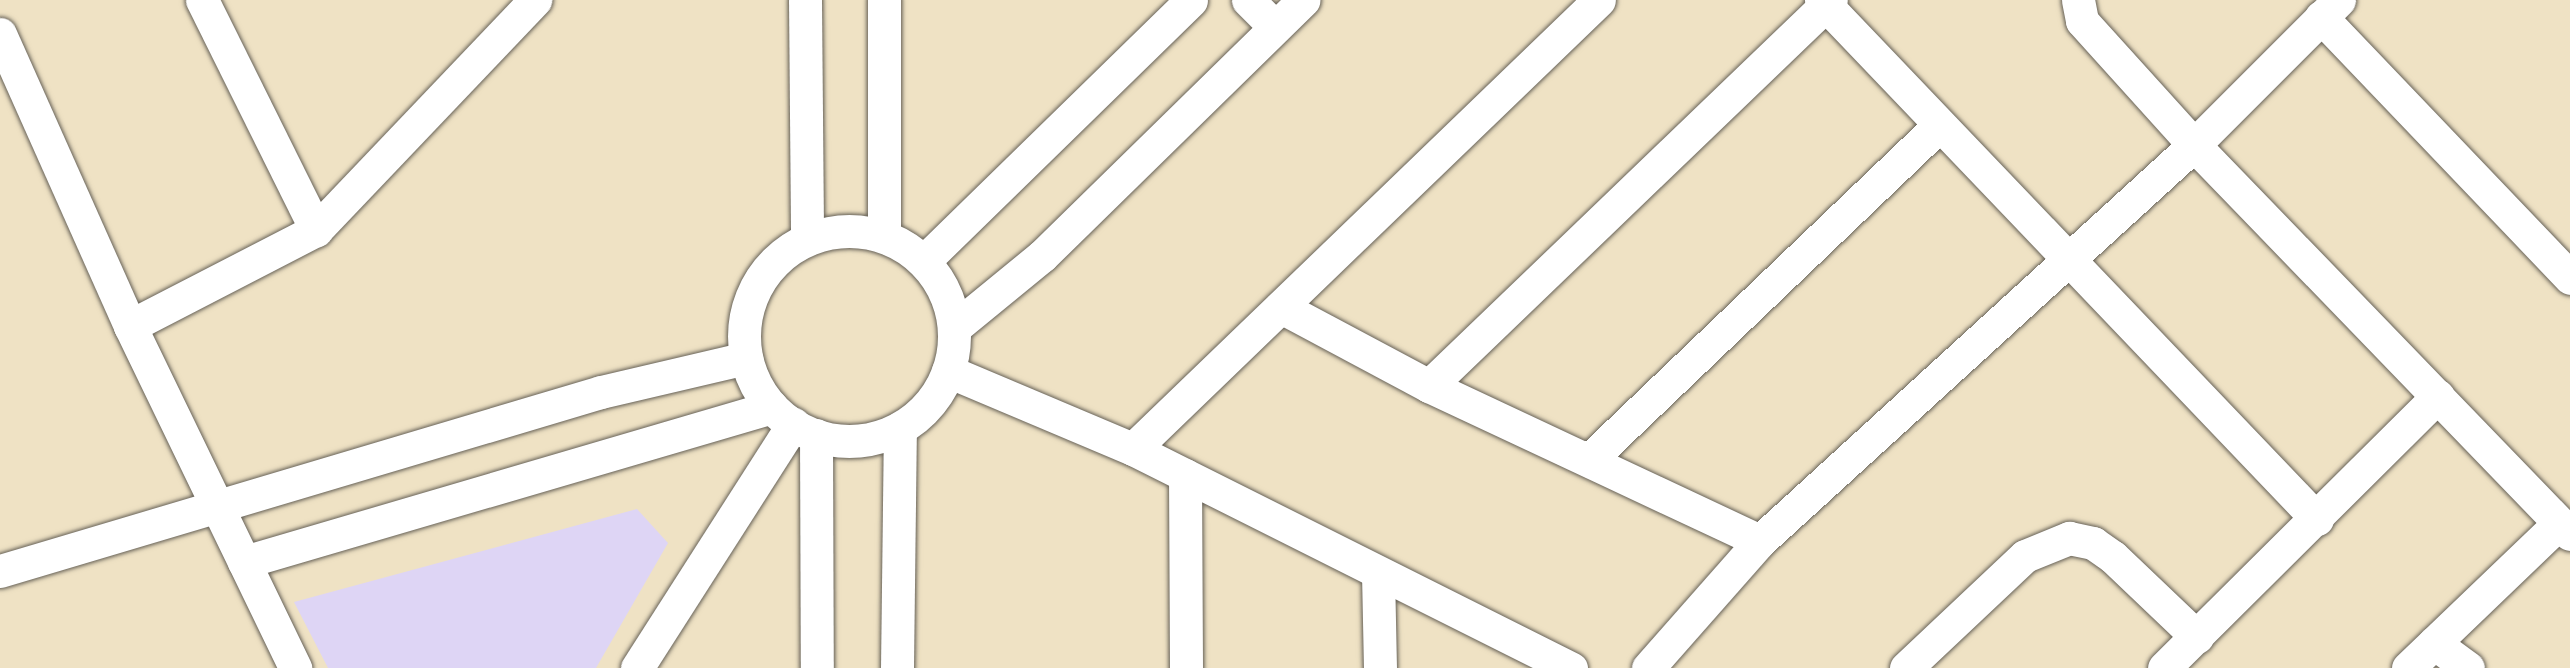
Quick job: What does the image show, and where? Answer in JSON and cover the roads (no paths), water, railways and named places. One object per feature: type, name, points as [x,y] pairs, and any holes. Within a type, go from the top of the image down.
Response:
[{"type":"street","points":[[202,0],[316,230]]},
{"type":"street","points":[[130,326],[316,230],[536,0]]},
{"type":"street","points":[[805,0],[807,238]]},
{"type":"street","points":[[884,0],[884,236]]},
{"type":"street","points":[[924,261],[1191,0]]},
{"type":"street","points":[[1248,0],[1275,27]]},
{"type":"street","points":[[954,328],[1042,256],[1302,0]]},
{"type":"street","points":[[1133,448],[1599,0]]},
{"type":"street","points":[[2078,0],[2082,21],[2194,145],[2565,529],[2408,668]]},
{"type":"street","points":[[1429,386],[1826,2],[1939,125],[2317,519]]},
{"type":"street","points":[[1648,668],[1761,541],[2194,145],[2330,9],[2570,278]]},
{"type":"street","points":[[0,34],[130,326],[295,668]]},
{"type":"street","points":[[1589,460],[1939,125]]},
{"type":"street","points":[[244,562],[794,422],[864,439],[900,428],[929,404],[948,371],[954,328],[943,288],[924,261],[884,236],[845,230],[807,238],[776,258],[754,288],[744,322],[746,358],[794,422],[817,668]]},
{"type":"street","points":[[1281,307],[1429,386],[1761,541]]},
{"type":"street","points":[[0,571],[601,392],[746,358]]},
{"type":"street","points":[[948,371],[1133,448],[1571,668]]},
{"type":"street","points":[[2164,668],[2317,519],[2438,396]]},
{"type":"street","points":[[637,668],[794,422]]},
{"type":"street","points":[[897,668],[900,428]]},
{"type":"street","points":[[1185,475],[1186,668]]},
{"type":"street","points":[[1906,668],[2025,556],[2069,538],[2093,543],[2113,557],[2197,637]]},
{"type":"street","points":[[1378,573],[1380,668]]},
{"type":"street","points":[[2434,643],[2468,668]]}]
